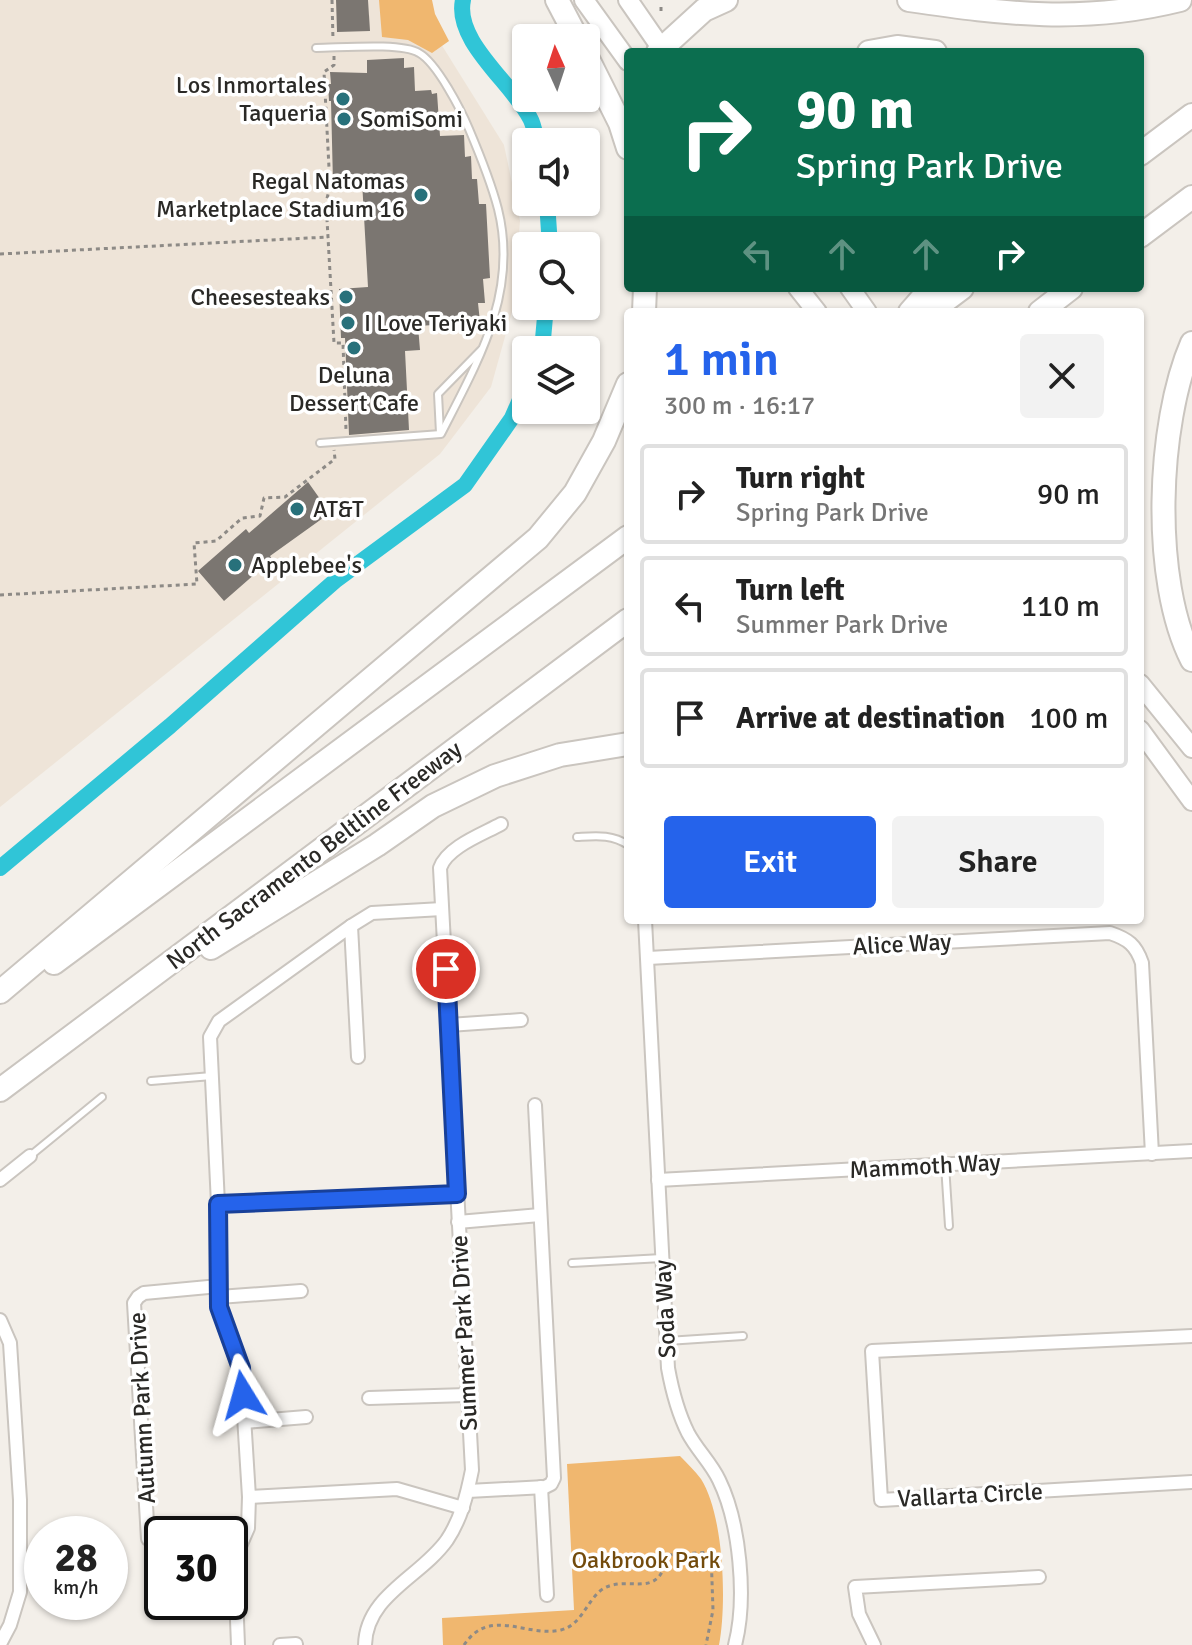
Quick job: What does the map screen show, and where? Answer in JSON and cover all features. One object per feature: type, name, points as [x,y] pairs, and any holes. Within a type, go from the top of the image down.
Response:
[{"type":"highway","points":[[557,0],[570,24]]},
{"type":"highway","points":[[664,48],[704,10],[726,0]]},
{"type":"highway","points":[[909,0],[1004,14],[1076,16],[1149,8],[1180,0]]},
{"type":"highway","points":[[600,83],[624,136]]},
{"type":"highway","points":[[1144,151],[1192,115]]},
{"type":"highway","points":[[1144,233],[1192,197]]},
{"type":"highway","points":[[914,308],[928,292]]},
{"type":"highway","points":[[935,308],[957,292]]},
{"type":"highway","points":[[1045,308],[1066,292]]},
{"type":"highway","points":[[1192,343],[1169,425],[1162,499],[1167,573],[1184,645],[1192,660]]},
{"type":"highway","points":[[0,992],[538,538],[575,493],[604,441],[624,394]]},
{"type":"highway","points":[[0,1004],[624,540]]},
{"type":"highway","name":"North Sacramento Beltline Freeway","points":[[0,1090],[624,623]]},
{"type":"highway","points":[[81,1029],[377,845],[433,806],[495,776],[560,755],[624,745]]},
{"type":"main road","points":[[584,0],[624,55]]},
{"type":"main road","points":[[628,0],[659,48]]},
{"type":"main road","points":[[801,292],[814,308]]},
{"type":"main road","points":[[1144,689],[1192,748]]},
{"type":"main road","points":[[1144,735],[1192,801]]},
{"type":"street","name":"Summer Park Drive","points":[[365,1645],[370,1619],[379,1603],[436,1553],[454,1529],[463,1508],[472,1470],[441,863],[451,853],[501,824]]},
{"type":"street","points":[[248,1528],[241,1368],[236,1349],[222,1321],[219,1291],[210,1037],[219,1021],[372,913],[442,909]]},
{"type":"street","name":"Soda Way","points":[[645,924],[662,1258],[673,1395],[688,1432],[719,1480],[734,1521],[740,1585],[740,1626],[735,1645]]},
{"type":"street","points":[[351,926],[358,1057]]},
{"type":"street","name":"Alice Way","points":[[648,958],[1110,933],[1126,938],[1138,950],[1142,963],[1152,1154]]},
{"type":"street","points":[[449,1025],[521,1020]]},
{"type":"street","points":[[468,1491],[541,1487],[551,1484],[554,1478],[535,1105]]},
{"type":"street","name":"Mammoth Way","points":[[658,1180],[1192,1151]]},
{"type":"street","points":[[0,1180],[30,1156]]},
{"type":"street","points":[[218,1204],[457,1194]]},
{"type":"street","points":[[458,1222],[540,1215]]},
{"type":"street","points":[[219,1291],[301,1291]]},
{"type":"street","name":"Autumn Park Drive","points":[[147,1516],[134,1303],[144,1293],[219,1291]]},
{"type":"street","points":[[0,1320],[10,1343],[20,1516],[20,1592],[10,1625],[0,1644]]},
{"type":"street","name":"Vallarta Circle","points":[[1192,1336],[872,1351],[881,1500],[1192,1482]]},
{"type":"street","points":[[369,1398],[467,1395]]},
{"type":"street","points":[[245,1422],[306,1417]]},
{"type":"street","points":[[541,1487],[547,1595]]},
{"type":"street","points":[[249,1497],[397,1489],[463,1508]]},
{"type":"street","points":[[874,1645],[859,1614],[855,1587],[1039,1577]]},
{"type":"street","points":[[237,1620],[238,1645]]},
{"type":"street","points":[[280,1645],[296,1644]]},
{"type":"lane","points":[[316,48],[400,47],[420,53],[443,79],[466,121],[490,180],[499,213],[503,260],[499,302],[486,345],[441,434]]},
{"type":"lane","points":[[441,434],[438,394],[486,345]]},
{"type":"lane","points":[[320,443],[441,434]]},
{"type":"lane","points":[[577,837],[603,835],[624,843]]},
{"type":"lane","points":[[151,1081],[212,1076]]},
{"type":"lane","points":[[30,1156],[102,1097]]},
{"type":"lane","points":[[945,1165],[949,1226]]},
{"type":"lane","points":[[572,1263],[662,1258]]},
{"type":"lane","points":[[667,1341],[743,1336]]},
{"type":"path","points":[[0,595],[197,584],[194,543],[216,541],[242,518],[260,516],[264,498],[285,497],[335,459],[334,430],[347,430],[343,343],[334,343],[326,202],[330,187],[324,72],[334,65],[332,0]]},
{"type":"path","points":[[0,254],[329,237]]},
{"type":"path","points":[[464,1645],[470,1636],[493,1625],[563,1630],[578,1620],[600,1592],[613,1585],[644,1585],[655,1580],[665,1570],[667,1555],[711,1552],[713,1610],[706,1645]]},
{"type":"shaded area","points":[[0,0],[385,0],[436,36],[504,145],[512,183],[512,216],[519,216],[520,221],[519,232],[512,232],[512,312],[491,387],[440,454],[0,807]]},
{"type":"green space","points":[[379,0],[432,0],[435,14],[449,41],[432,53],[408,40],[382,37]]},
{"type":"green space","name":"Oakbrook Park","points":[[680,1456],[701,1479],[715,1514],[723,1584],[719,1645],[443,1645],[442,1618],[574,1610],[567,1464]]},
{"type":"building","points":[[336,0],[368,0],[370,31],[337,32]]},
{"type":"building","name":"Regal Natomas Marketplace Stadium 16","points":[[404,58],[404,68],[414,67],[415,91],[431,90],[432,94],[437,93],[440,136],[464,135],[465,157],[471,156],[472,179],[477,179],[479,204],[486,204],[490,278],[483,279],[485,303],[478,303],[480,322],[418,326],[420,350],[405,351],[409,430],[349,435],[345,338],[341,338],[339,289],[368,287],[362,181],[333,183],[328,84],[331,84],[330,72],[367,73],[367,60]]},
{"type":"building","points":[[308,482],[330,513],[270,556],[272,559],[224,601],[198,571],[246,529],[249,533]]},
{"type":"waterway","points":[[463,0],[467,31],[475,46],[522,105],[533,128]]},
{"type":"waterway","points":[[548,216],[549,232]]},
{"type":"waterway","points":[[543,336],[545,320]]},
{"type":"waterway","points":[[0,868],[170,726],[336,580],[465,485],[512,418]]},
{"type":"place","name":"Los Inmortales Taqueria","points":[[343,99]]},
{"type":"place","name":"SomiSomi","points":[[344,119]]},
{"type":"place","name":"Regal Natomas Marketplace Stadium 16","points":[[421,195]]},
{"type":"place","name":"Cheesesteaks","points":[[346,297]]},
{"type":"place","name":"I Love Teriyaki","points":[[348,323]]},
{"type":"place","name":"Deluna Dessert Cafe","points":[[354,348]]},
{"type":"place","name":"AT&T","points":[[297,509]]},
{"type":"place","name":"Applebee's","points":[[235,565]]},
{"type":"route","points":[[243,1395],[236,1349],[222,1321],[219,1307],[218,1204],[457,1194],[446,969]]}]
